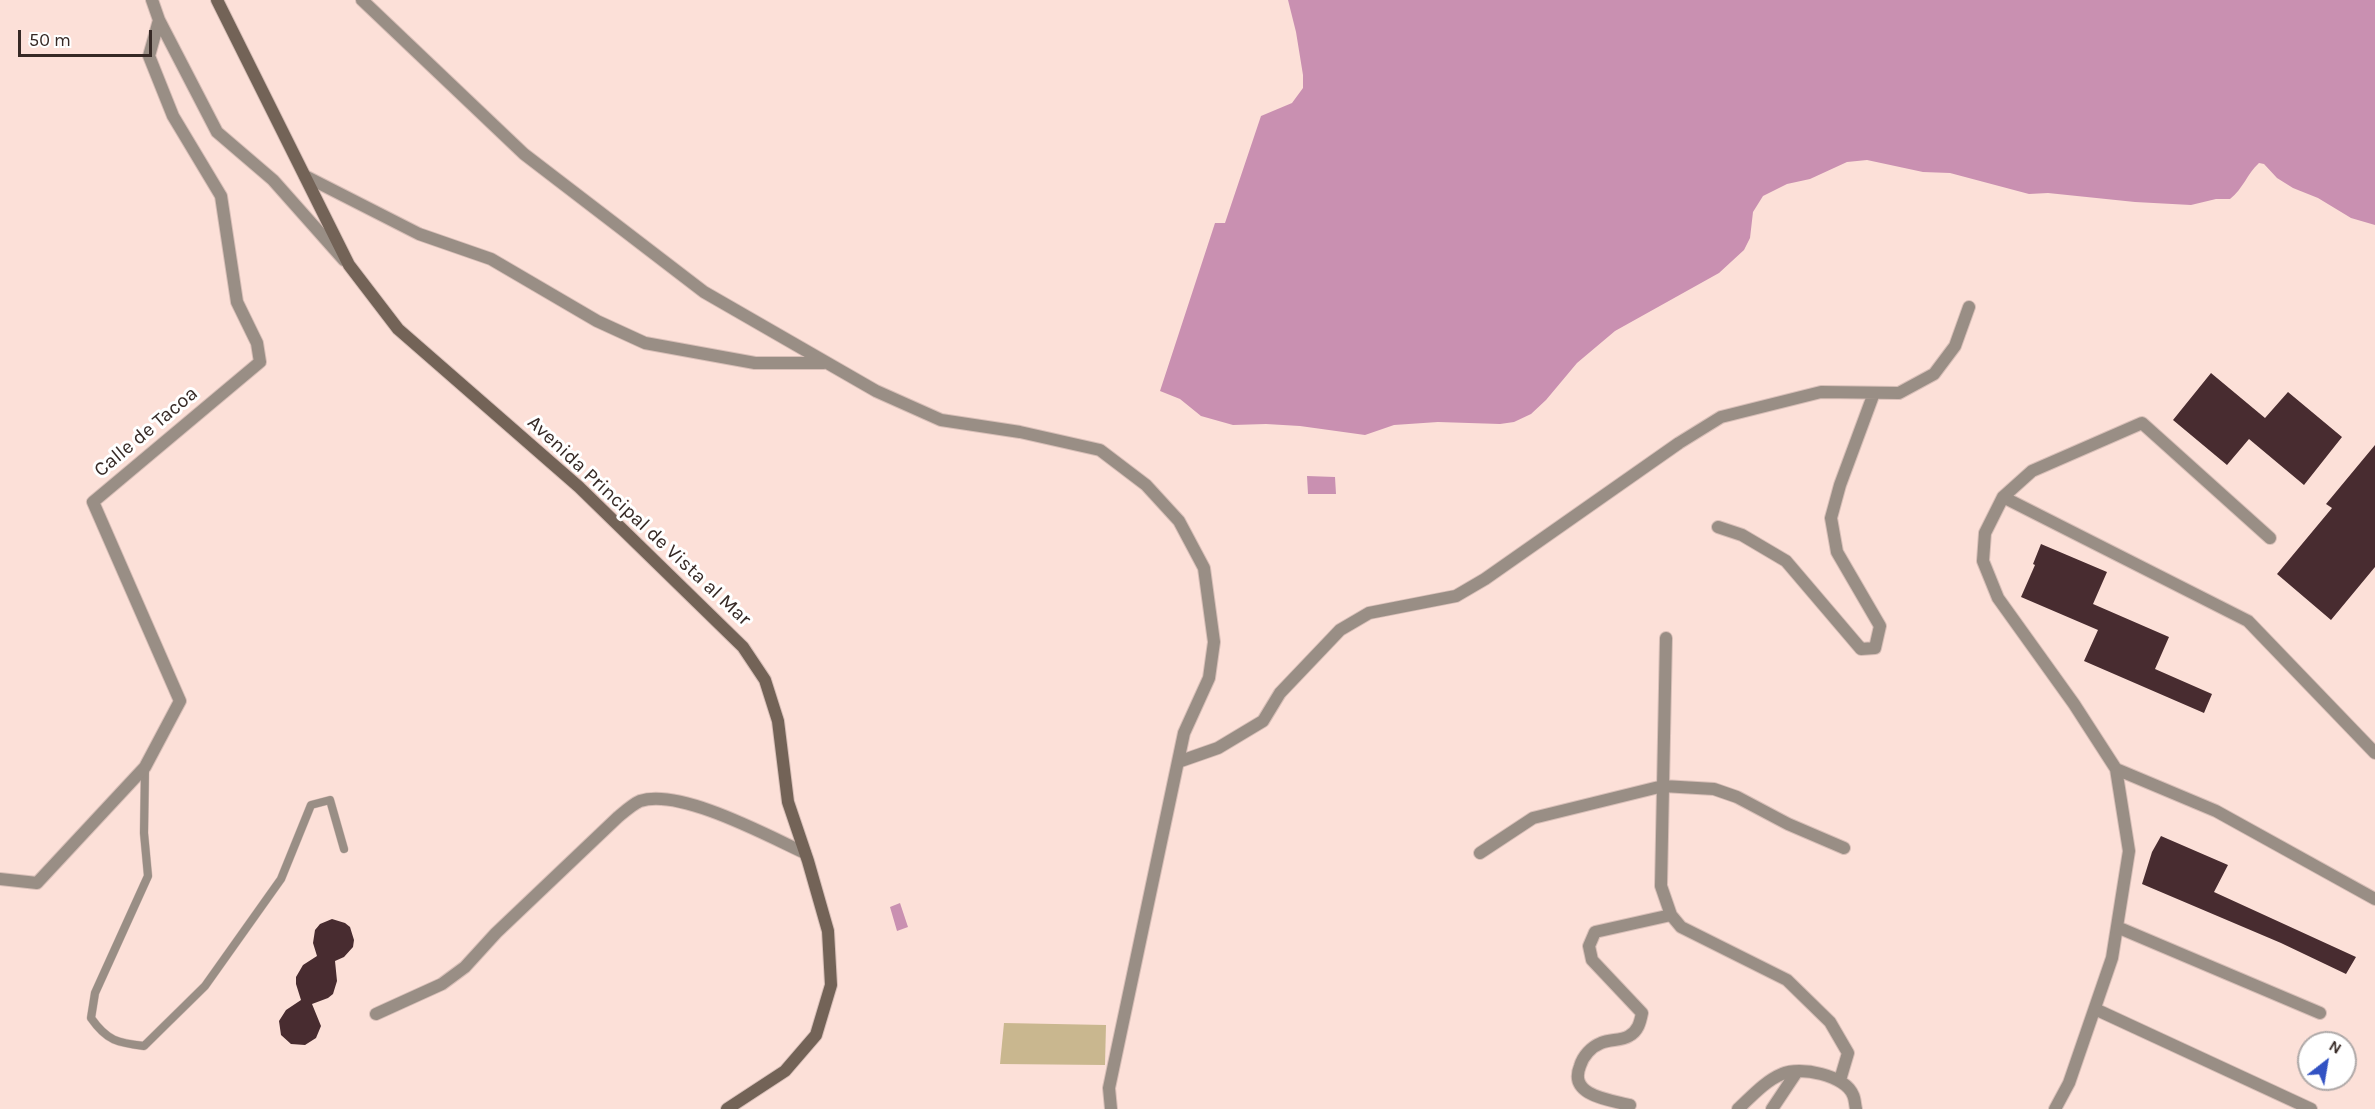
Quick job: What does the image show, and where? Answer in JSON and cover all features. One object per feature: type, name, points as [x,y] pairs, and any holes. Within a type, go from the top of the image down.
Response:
[{"type":"street","points":[[152,0],[159,20],[217,132],[273,180],[349,265]]},
{"type":"street","name":"Avenida Principal de Vista al Mar","points":[[216,0],[349,265],[398,329],[579,487],[743,647],[765,680],[778,721],[788,802],[828,931],[831,985],[816,1035],[785,1071],[727,1109]]},
{"type":"street","points":[[362,0],[524,154],[704,292],[876,391],[941,420],[1020,432],[1100,450],[1146,485],[1179,521],[1203,568],[1214,642],[1209,678],[1184,733],[1110,1088],[1111,1109]]},
{"type":"street","name":"Calle de Tacoa","points":[[0,879],[37,882],[145,766],[180,701],[93,502],[260,362],[257,343],[237,302],[221,196],[172,116],[149,56],[159,20]]},
{"type":"street","points":[[305,176],[419,234],[492,259],[597,321],[645,343],[755,363],[826,363]]},
{"type":"street","points":[[1178,762],[1218,748],[1263,721],[1280,693],[1340,630],[1369,613],[1456,596],[1485,579],[1679,443],[1721,417],[1821,392],[1899,393],[1934,374],[1955,346],[1970,307]]},
{"type":"street","points":[[1718,527],[1742,535],[1786,561],[1861,649],[1875,648],[1880,626],[1837,552],[1831,518],[1840,484],[1875,393]]},
{"type":"street","points":[[2055,1109],[2069,1083],[2112,958],[2129,851],[2116,769],[2074,704],[1998,598],[1983,561],[1985,533],[2003,497],[2032,471],[2142,423],[2271,538]]},
{"type":"street","points":[[2003,497],[2248,621],[2375,753]]},
{"type":"street","points":[[1666,638],[1661,885],[1671,915],[1681,927],[1787,980],[1830,1022],[1848,1053],[1840,1080]]},
{"type":"street","points":[[2116,769],[2216,811],[2375,899]]},
{"type":"street","points":[[1480,853],[1533,818],[1663,786],[1714,789],[1737,796],[1788,824],[1844,848]]},
{"type":"street","points":[[376,1014],[442,984],[465,966],[496,933],[618,817],[640,801],[661,799],[720,813],[805,853]]},
{"type":"street","points":[[1630,1105],[1593,1095],[1583,1089],[1578,1082],[1578,1070],[1584,1056],[1601,1043],[1628,1037],[1640,1026],[1642,1013],[1592,960],[1589,946],[1595,932],[1671,915]]},
{"type":"street","points":[[2117,927],[2320,1013]]},
{"type":"street","points":[[2095,1009],[2311,1109]]},
{"type":"street","points":[[1772,1109],[1796,1072]]},
{"type":"street","points":[[1738,1109],[1760,1089],[1783,1073],[1816,1072],[1840,1080],[1853,1094],[1856,1109]]},
{"type":"lane","points":[[145,766],[144,833],[148,876],[95,993],[91,1018],[100,1032],[118,1043],[144,1046],[205,986],[281,879],[311,805],[330,800],[344,849]]},
{"type":"shaded area","points":[[1288,0],[2375,0],[2375,225],[2351,218],[2318,198],[2293,188],[2277,178],[2264,164],[2259,163],[2230,199],[2216,199],[2191,205],[2048,193],[2029,194],[1950,173],[1923,172],[1867,160],[1847,162],[1810,179],[1787,184],[1763,196],[1753,212],[1750,238],[1744,250],[1719,273],[1615,331],[1577,363],[1531,414],[1514,422],[1500,424],[1438,422],[1394,425],[1365,435],[1300,426],[1233,425],[1201,416],[1180,399],[1160,391],[1215,223],[1225,223],[1261,116],[1292,103],[1303,88],[1296,32]]},
{"type":"shaded area","points":[[1307,476],[1335,477],[1336,494],[1308,494]]},
{"type":"shaded area","points":[[900,903],[908,927],[897,931],[890,907]]},
{"type":"shaded area","points":[[1004,1023],[1106,1025],[1105,1065],[1000,1064]]},
{"type":"building","points":[[2211,373],[2265,418],[2288,392],[2342,437],[2304,485],[2249,439],[2227,465],[2173,420]]},
{"type":"building","points":[[2375,445],[2375,567],[2331,620],[2277,574],[2332,508],[2326,504]]},
{"type":"building","points":[[2041,544],[2107,572],[2093,604],[2169,637],[2155,669],[2212,694],[2204,713],[2084,661],[2098,630],[2021,597],[2035,565],[2033,564]]},
{"type":"building","points":[[2161,836],[2228,865],[2214,892],[2356,957],[2346,974],[2281,943],[2142,884],[2152,852]]},
{"type":"building","points":[[332,919],[350,927],[354,940],[353,947],[344,957],[335,961],[337,981],[333,994],[312,1004],[321,1026],[316,1038],[305,1045],[291,1044],[281,1035],[279,1021],[286,1010],[301,1000],[296,977],[303,965],[317,956],[313,943],[315,930],[320,924]]}]
